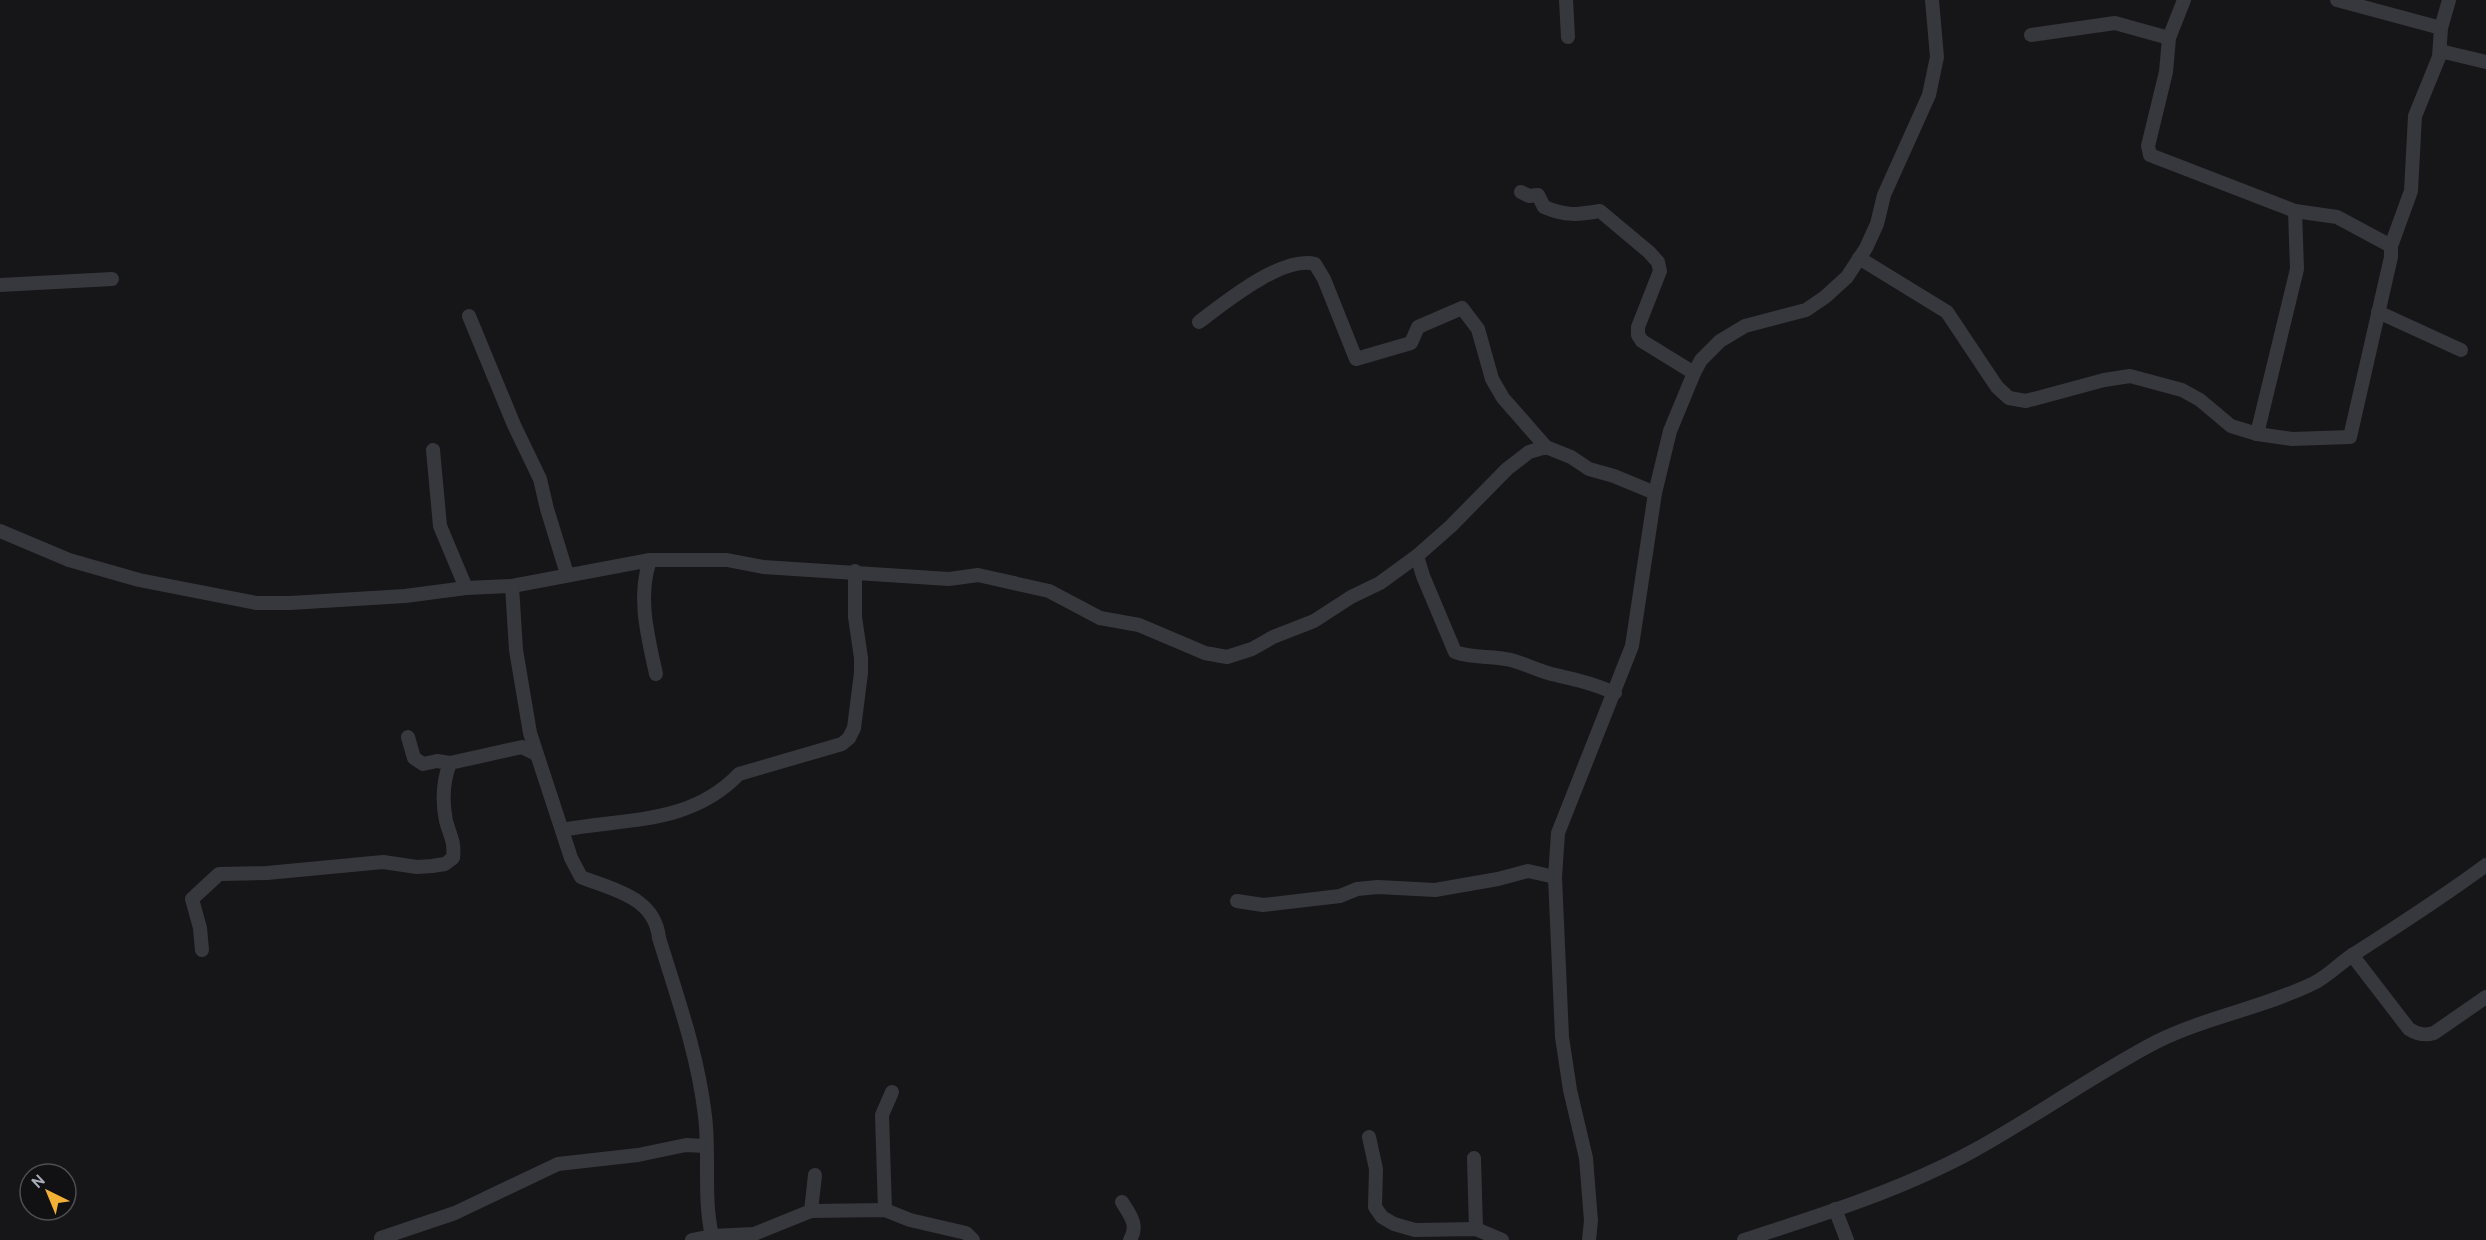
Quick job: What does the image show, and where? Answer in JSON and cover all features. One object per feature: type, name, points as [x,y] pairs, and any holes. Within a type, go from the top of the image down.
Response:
[{"type":"street","points":[[1566,0],[1568,37]]},
{"type":"street","points":[[1589,1240],[1591,1221],[1586,1158],[1570,1090],[1562,1037],[1555,877],[1558,833],[1632,646],[1655,493],[1670,431],[1694,373],[1701,360],[1720,341],[1745,326],[1806,310],[1825,297],[1847,277],[1860,258],[1877,224],[1884,195],[1897,164],[1915,130],[1929,95],[1937,57],[1932,0]]},
{"type":"street","points":[[2184,0],[2169,38],[2166,72],[2148,146],[2150,155],[2295,211],[2337,217],[2391,246]]},
{"type":"street","points":[[2337,0],[2441,28]]},
{"type":"street","points":[[1860,258],[1947,312],[1996,387],[2009,398],[2026,401],[2103,380],[2130,376],[2182,390],[2200,400],[2231,426],[2257,434],[2292,440],[2350,437],[2391,246],[2411,191],[2415,116],[2440,51],[2441,28],[2449,0]]},
{"type":"street","points":[[2031,36],[2115,23],[2169,38]]},
{"type":"street","points":[[2440,51],[2486,62]]},
{"type":"street","points":[[1521,192],[1529,196],[1538,195],[1544,207],[1557,212],[1575,216],[1600,211],[1649,252],[1658,262],[1660,271],[1638,327],[1638,335],[1642,340],[1694,373]]},
{"type":"street","points":[[2257,434],[2296,269],[2295,211]]},
{"type":"street","points":[[1200,322],[1240,291],[1276,272],[1307,262],[1315,264],[1323,279],[1356,359],[1411,343],[1418,327],[1462,308],[1478,329],[1492,379],[1503,398],[1546,447],[1571,457],[1589,469],[1614,476],[1655,493]]},
{"type":"street","points":[[0,285],[112,279]]},
{"type":"street","points":[[2378,312],[2462,350]]},
{"type":"street","points":[[469,316],[514,425],[540,479],[567,574]]},
{"type":"street","points":[[0,531],[69,560],[140,580],[256,603],[405,596],[466,588],[512,586],[651,560],[728,560],[763,567],[855,571],[949,579],[978,575],[1049,591],[1100,618],[1139,625],[1205,653],[1227,657],[1252,649],[1314,621],[1351,597],[1380,582],[1417,556],[1507,469],[1529,452],[1546,447]]},
{"type":"street","points":[[433,450],[440,526],[466,588]]},
{"type":"street","points":[[1417,556],[1455,652],[1469,657],[1486,656],[1511,660],[1557,676],[1590,682],[1615,693]]},
{"type":"street","points":[[651,560],[644,578],[644,592],[648,638],[656,674]]},
{"type":"street","points":[[562,830],[667,816],[701,803],[739,774],[842,744],[849,738],[854,728],[861,673],[855,617],[855,571]]},
{"type":"street","points":[[512,586],[516,650],[530,733],[571,858],[581,877],[618,890],[646,908],[658,924],[659,938],[685,1021],[705,1117],[707,1213],[712,1236]]},
{"type":"street","points":[[522,747],[530,733]]},
{"type":"street","points":[[408,737],[414,758],[423,764],[437,761],[450,763],[522,747],[536,754]]},
{"type":"street","points":[[202,950],[200,928],[192,899],[219,874],[267,873],[383,862],[417,867],[446,864],[453,858],[455,846],[446,822],[444,800],[445,777],[450,763]]},
{"type":"street","points":[[1744,1240],[1901,1185],[1972,1151],[2102,1071],[2159,1041],[2208,1022],[2280,999],[2317,982],[2352,955],[2428,908],[2486,865]]},
{"type":"street","points":[[1238,901],[1263,905],[1340,896],[1357,889],[1378,887],[1435,890],[1498,879],[1527,871],[1555,877]]},
{"type":"street","points":[[2352,955],[2409,1029],[2415,1033],[2425,1035],[2433,1033],[2486,997]]},
{"type":"street","points":[[885,1210],[882,1115],[892,1092]]},
{"type":"street","points":[[1370,1137],[1376,1169],[1375,1207],[1382,1217],[1414,1235],[1476,1229],[1502,1240]]},
{"type":"street","points":[[381,1238],[455,1213],[558,1164],[638,1155],[686,1145],[705,1146]]},
{"type":"street","points":[[1474,1158],[1476,1229]]},
{"type":"street","points":[[811,1211],[815,1175]]},
{"type":"street","points":[[1122,1202],[1133,1220],[1134,1233],[1130,1240]]},
{"type":"street","points":[[1835,1209],[1846,1240]]},
{"type":"street","points":[[692,1240],[712,1236],[754,1237],[811,1211],[885,1210],[910,1220],[966,1233],[973,1240]]}]
